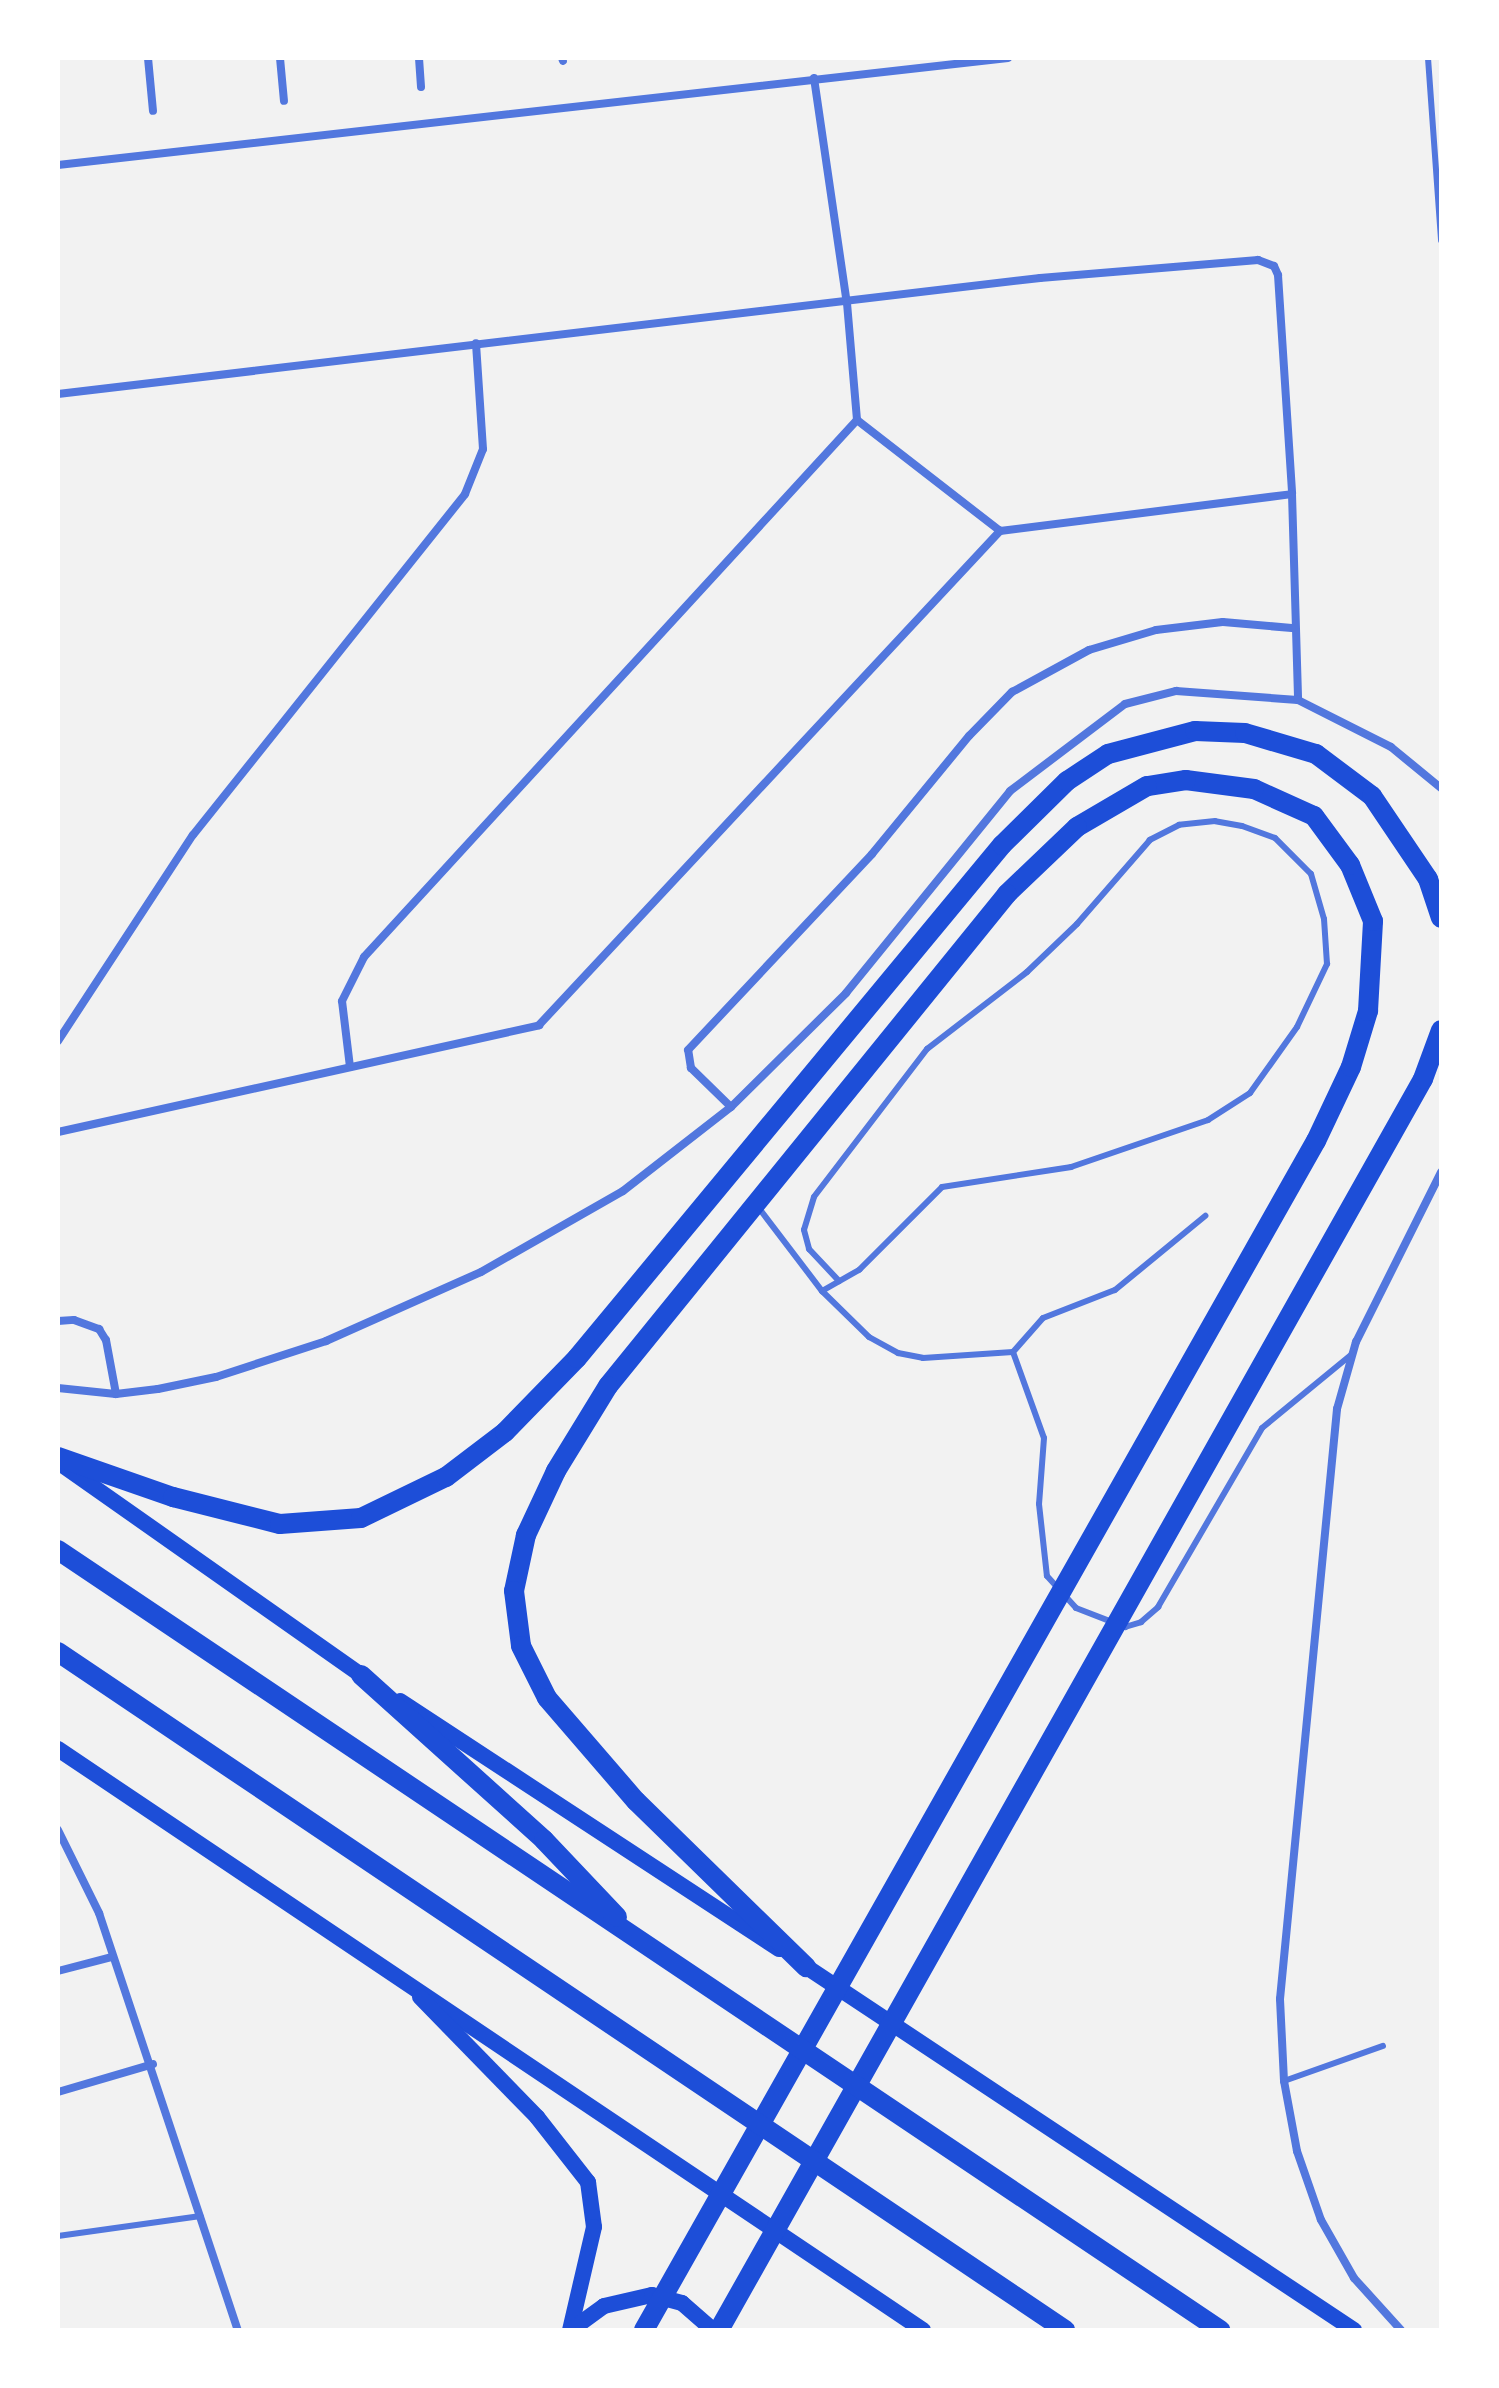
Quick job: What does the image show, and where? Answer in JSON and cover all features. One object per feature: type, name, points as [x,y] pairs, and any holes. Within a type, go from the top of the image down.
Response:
[{"type":"main road","points":[[58,1460],[161,1494],[280,1524],[361,1518],[446,1477],[505,1432],[577,1358],[1002,845],[1067,781],[1108,754],[1195,731],[1245,733],[1316,754],[1372,796],[1415,855],[1441,918]]},
{"type":"main road","points":[[644,2330],[1316,1141],[1351,1067],[1368,1011],[1373,921],[1350,865],[1314,816],[1254,789],[1186,780],[1147,786],[1077,827],[1007,894],[758,1207],[608,1386],[556,1471],[526,1535],[514,1591],[521,1646],[547,1698],[584,1747],[806,1967]]},
{"type":"main road","points":[[719,2330],[1423,1079],[1441,1030]]},
{"type":"main road","points":[[58,1460],[361,1675],[1354,2330]]},
{"type":"main road","points":[[58,1550],[1220,2330]]},
{"type":"main road","points":[[58,1652],[1065,2330]]},
{"type":"main road","points":[[361,1675],[544,1840],[635,1938]]},
{"type":"main road","points":[[58,1749],[397,1972],[923,2330]]},
{"type":"main road","points":[[397,1972],[537,2117],[588,2182],[594,2227],[570,2330]]},
{"type":"main road","points":[[570,2330],[604,2306],[652,2295],[682,2303],[713,2330]]},
{"type":"street","points":[[148,58],[153,111]]},
{"type":"street","points":[[280,58],[284,101]]},
{"type":"street","points":[[419,58],[421,87]]},
{"type":"street","points":[[58,165],[1008,58]]},
{"type":"street","points":[[814,78],[847,303],[857,420],[1000,531]]},
{"type":"street","points":[[58,394],[1040,278],[1265,261],[1278,275],[1292,494],[1292,628],[1298,700]]},
{"type":"street","points":[[58,1041],[193,835],[465,494],[483,449],[476,343]]},
{"type":"street","points":[[350,1067],[342,1001],[364,957],[857,420]]},
{"type":"street","points":[[58,1132],[520,1031],[549,1019],[1000,531],[1292,494]]},
{"type":"street","points":[[731,1107],[691,1068],[688,1050],[872,854],[969,736],[1012,692],[1089,650],[1156,630],[1223,622],[1292,628]]},
{"type":"street","points":[[58,1388],[116,1394],[216,1377],[326,1341],[481,1272],[623,1191],[731,1107],[846,993],[1010,791],[1066,745],[1125,704],[1176,691],[1298,700],[1391,747],[1441,788]]},
{"type":"street","points":[[1401,2330],[1354,2278],[1321,2220],[1297,2151],[1284,2081],[1280,1999],[1337,1409],[1352,1354],[1382,1283],[1441,1172]]},
{"type":"street","points":[[58,1321],[99,1329],[106,1340],[116,1394]]},
{"type":"street","points":[[58,1830],[99,1913],[112,1957],[153,2064],[238,2330]]},
{"type":"street","points":[[58,1971],[112,1957]]},
{"type":"street","points":[[58,2092],[153,2064]]},
{"type":"lane","points":[[1428,58],[1441,241]]},
{"type":"lane","points":[[822,1291],[859,1270],[942,1187],[1084,1163],[1208,1120],[1250,1093],[1297,1027],[1327,964],[1324,919],[1311,874],[1275,838],[1242,826],[1215,821],[1179,825],[1150,840],[1077,924],[1027,972],[927,1049],[814,1197],[804,1230],[809,1249],[839,1281]]},
{"type":"lane","points":[[758,1207],[822,1291],[869,1337],[898,1353],[923,1358],[1013,1352],[1043,1318],[1115,1290],[1205,1216]]},
{"type":"lane","points":[[1013,1352],[1044,1438],[1039,1504],[1047,1576],[1076,1608],[1125,1627],[1141,1622],[1158,1607],[1262,1428],[1352,1354]]},
{"type":"lane","points":[[1284,2081],[1383,2046]]},
{"type":"lane","points":[[58,2236],[203,2216]]}]
